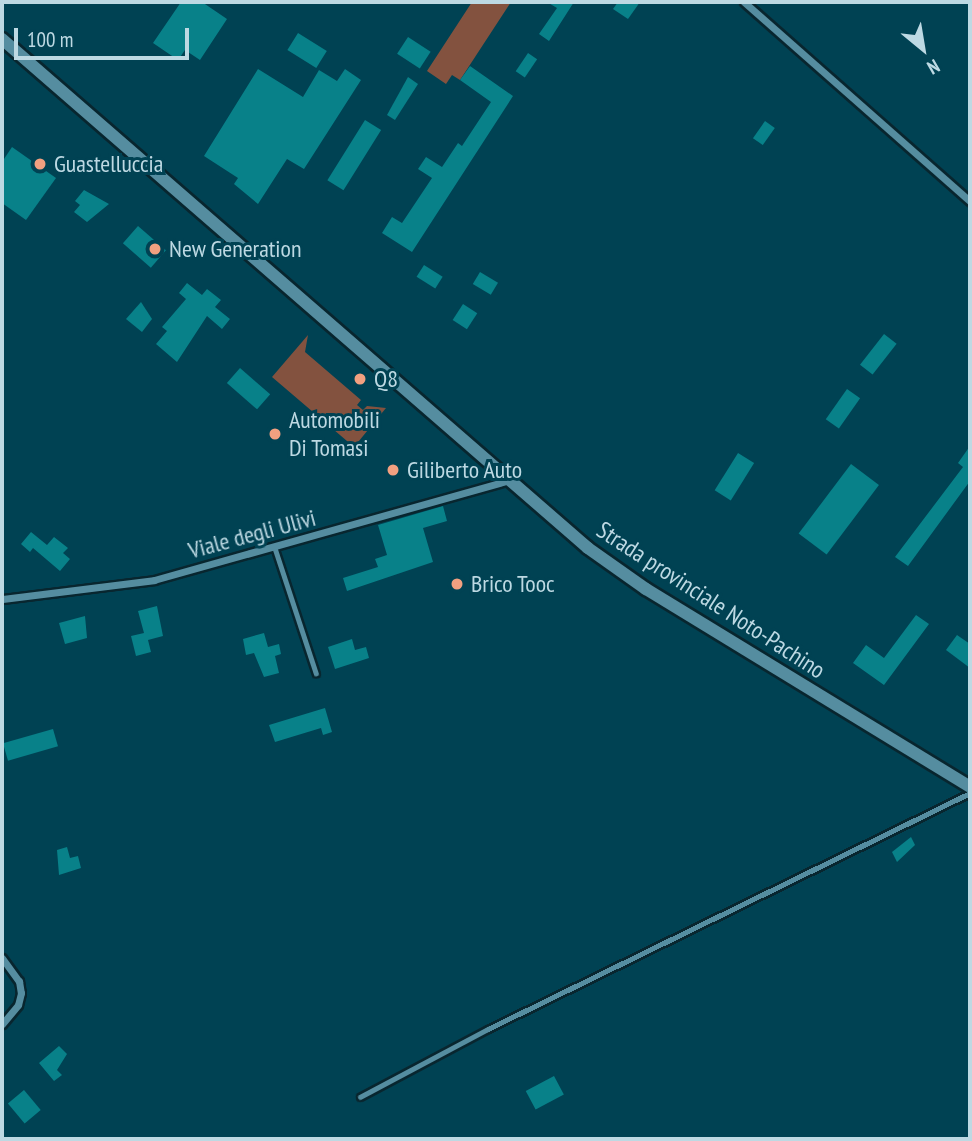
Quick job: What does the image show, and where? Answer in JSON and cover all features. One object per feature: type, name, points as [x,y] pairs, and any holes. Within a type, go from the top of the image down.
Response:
[{"type":"street","points":[[744,2],[970,201]]},
{"type":"street","name":"Strada provinciale Noto-Pachino","points":[[2,39],[507,481],[646,589],[970,787]]},
{"type":"street","name":"Viale degli Ulivi","points":[[2,599],[154,580],[507,481]]},
{"type":"street","points":[[2,958],[19,981],[22,993],[18,1005],[2,1024]]},
{"type":"lane","points":[[275,548],[316,673]]},
{"type":"lane","points":[[360,1097],[488,1029],[970,793]]},
{"type":"shaded area","points":[[472,2],[511,2],[460,80],[452,75],[446,84],[427,71]]},
{"type":"shaded area","points":[[308,335],[305,352],[361,400],[357,405],[363,410],[367,406],[386,408],[354,447],[272,377]]},
{"type":"building","points":[[181,2],[202,2],[227,19],[200,60],[185,50],[178,60],[153,43]]},
{"type":"building","points":[[547,2],[574,2],[549,41],[539,34],[557,8]]},
{"type":"building","points":[[618,2],[640,2],[628,19],[613,9]]},
{"type":"building","points":[[298,33],[327,51],[316,68],[287,50]]},
{"type":"building","points":[[408,37],[431,52],[420,68],[397,54]]},
{"type":"building","points":[[528,53],[537,59],[525,77],[516,71]]},
{"type":"building","points":[[470,66],[513,96],[412,252],[382,233],[392,217],[402,223],[432,178],[418,169],[426,157],[442,167],[458,143],[462,146],[491,102],[460,80]]},
{"type":"building","points":[[258,69],[303,97],[319,70],[337,81],[345,69],[361,80],[304,169],[287,159],[258,204],[234,184],[238,178],[204,156]]},
{"type":"building","points":[[408,77],[418,84],[395,120],[387,115]]},
{"type":"building","points":[[365,120],[381,130],[343,190],[327,180]]},
{"type":"building","points":[[765,121],[775,128],[763,145],[753,138]]},
{"type":"building","points":[[12,147],[56,178],[26,220],[2,203],[2,162]]},
{"type":"building","points":[[84,190],[109,204],[87,222],[74,212],[80,205],[75,201]]},
{"type":"building","points":[[138,226],[166,250],[151,268],[123,243]]},
{"type":"building","points":[[424,265],[443,277],[435,289],[417,277]]},
{"type":"building","points":[[480,272],[498,283],[491,295],[473,284]]},
{"type":"building","points":[[187,283],[202,295],[207,289],[221,300],[215,307],[230,319],[222,329],[207,316],[177,362],[156,344],[167,331],[162,327],[186,299],[179,293]]},
{"type":"building","points":[[141,302],[152,319],[142,332],[126,319]]},
{"type":"building","points":[[463,304],[477,313],[467,329],[453,320]]},
{"type":"building","points":[[884,334],[897,344],[873,375],[860,365]]},
{"type":"building","points":[[240,368],[270,394],[257,409],[227,383]]},
{"type":"building","points":[[847,389],[860,398],[839,428],[826,419]]},
{"type":"building","points":[[970,446],[970,481],[908,566],[895,557],[963,467],[958,463]]},
{"type":"building","points":[[738,453],[754,463],[731,500],[715,490]]},
{"type":"building","points":[[851,464],[879,485],[827,555],[799,533]]},
{"type":"building","points":[[443,506],[447,521],[423,528],[433,562],[347,591],[343,578],[378,567],[375,559],[387,555],[378,525]]},
{"type":"building","points":[[31,532],[47,545],[54,537],[68,548],[63,553],[70,559],[60,571],[33,548],[30,552],[21,544]]},
{"type":"building","points":[[157,606],[163,636],[148,640],[151,652],[136,656],[131,636],[144,633],[138,611]]},
{"type":"building","points":[[916,615],[929,624],[884,685],[853,663],[866,645],[884,658]]},
{"type":"building","points":[[85,616],[87,638],[65,644],[59,623]]},
{"type":"building","points":[[264,633],[268,647],[279,644],[281,654],[275,656],[279,673],[264,677],[254,653],[246,655],[243,639]]},
{"type":"building","points":[[957,635],[970,644],[970,668],[946,650]]},
{"type":"building","points":[[352,639],[355,650],[366,647],[369,658],[335,669],[328,647]]},
{"type":"building","points":[[325,708],[332,732],[323,735],[321,728],[275,742],[269,725]]},
{"type":"building","points":[[53,729],[58,746],[8,761],[3,743]]},
{"type":"building","points":[[911,837],[915,845],[897,862],[892,852]]},
{"type":"building","points":[[67,847],[70,858],[78,856],[81,868],[59,875],[57,850]]},
{"type":"building","points":[[59,1046],[67,1054],[57,1070],[62,1075],[54,1081],[39,1063]]},
{"type":"building","points":[[554,1076],[564,1095],[536,1110],[526,1091]]},
{"type":"building","points":[[24,1090],[41,1110],[25,1123],[8,1103]]},
{"type":"place","name":"Guastelluccia","points":[[40,164]]},
{"type":"place","name":"New Generation","points":[[155,249]]},
{"type":"place","name":"Q8","points":[[360,379]]},
{"type":"place","name":"Automobili Di Tomasi","points":[[275,434]]},
{"type":"place","name":"Giliberto Auto","points":[[393,470]]},
{"type":"place","name":"Brico Tooc","points":[[457,584]]}]
